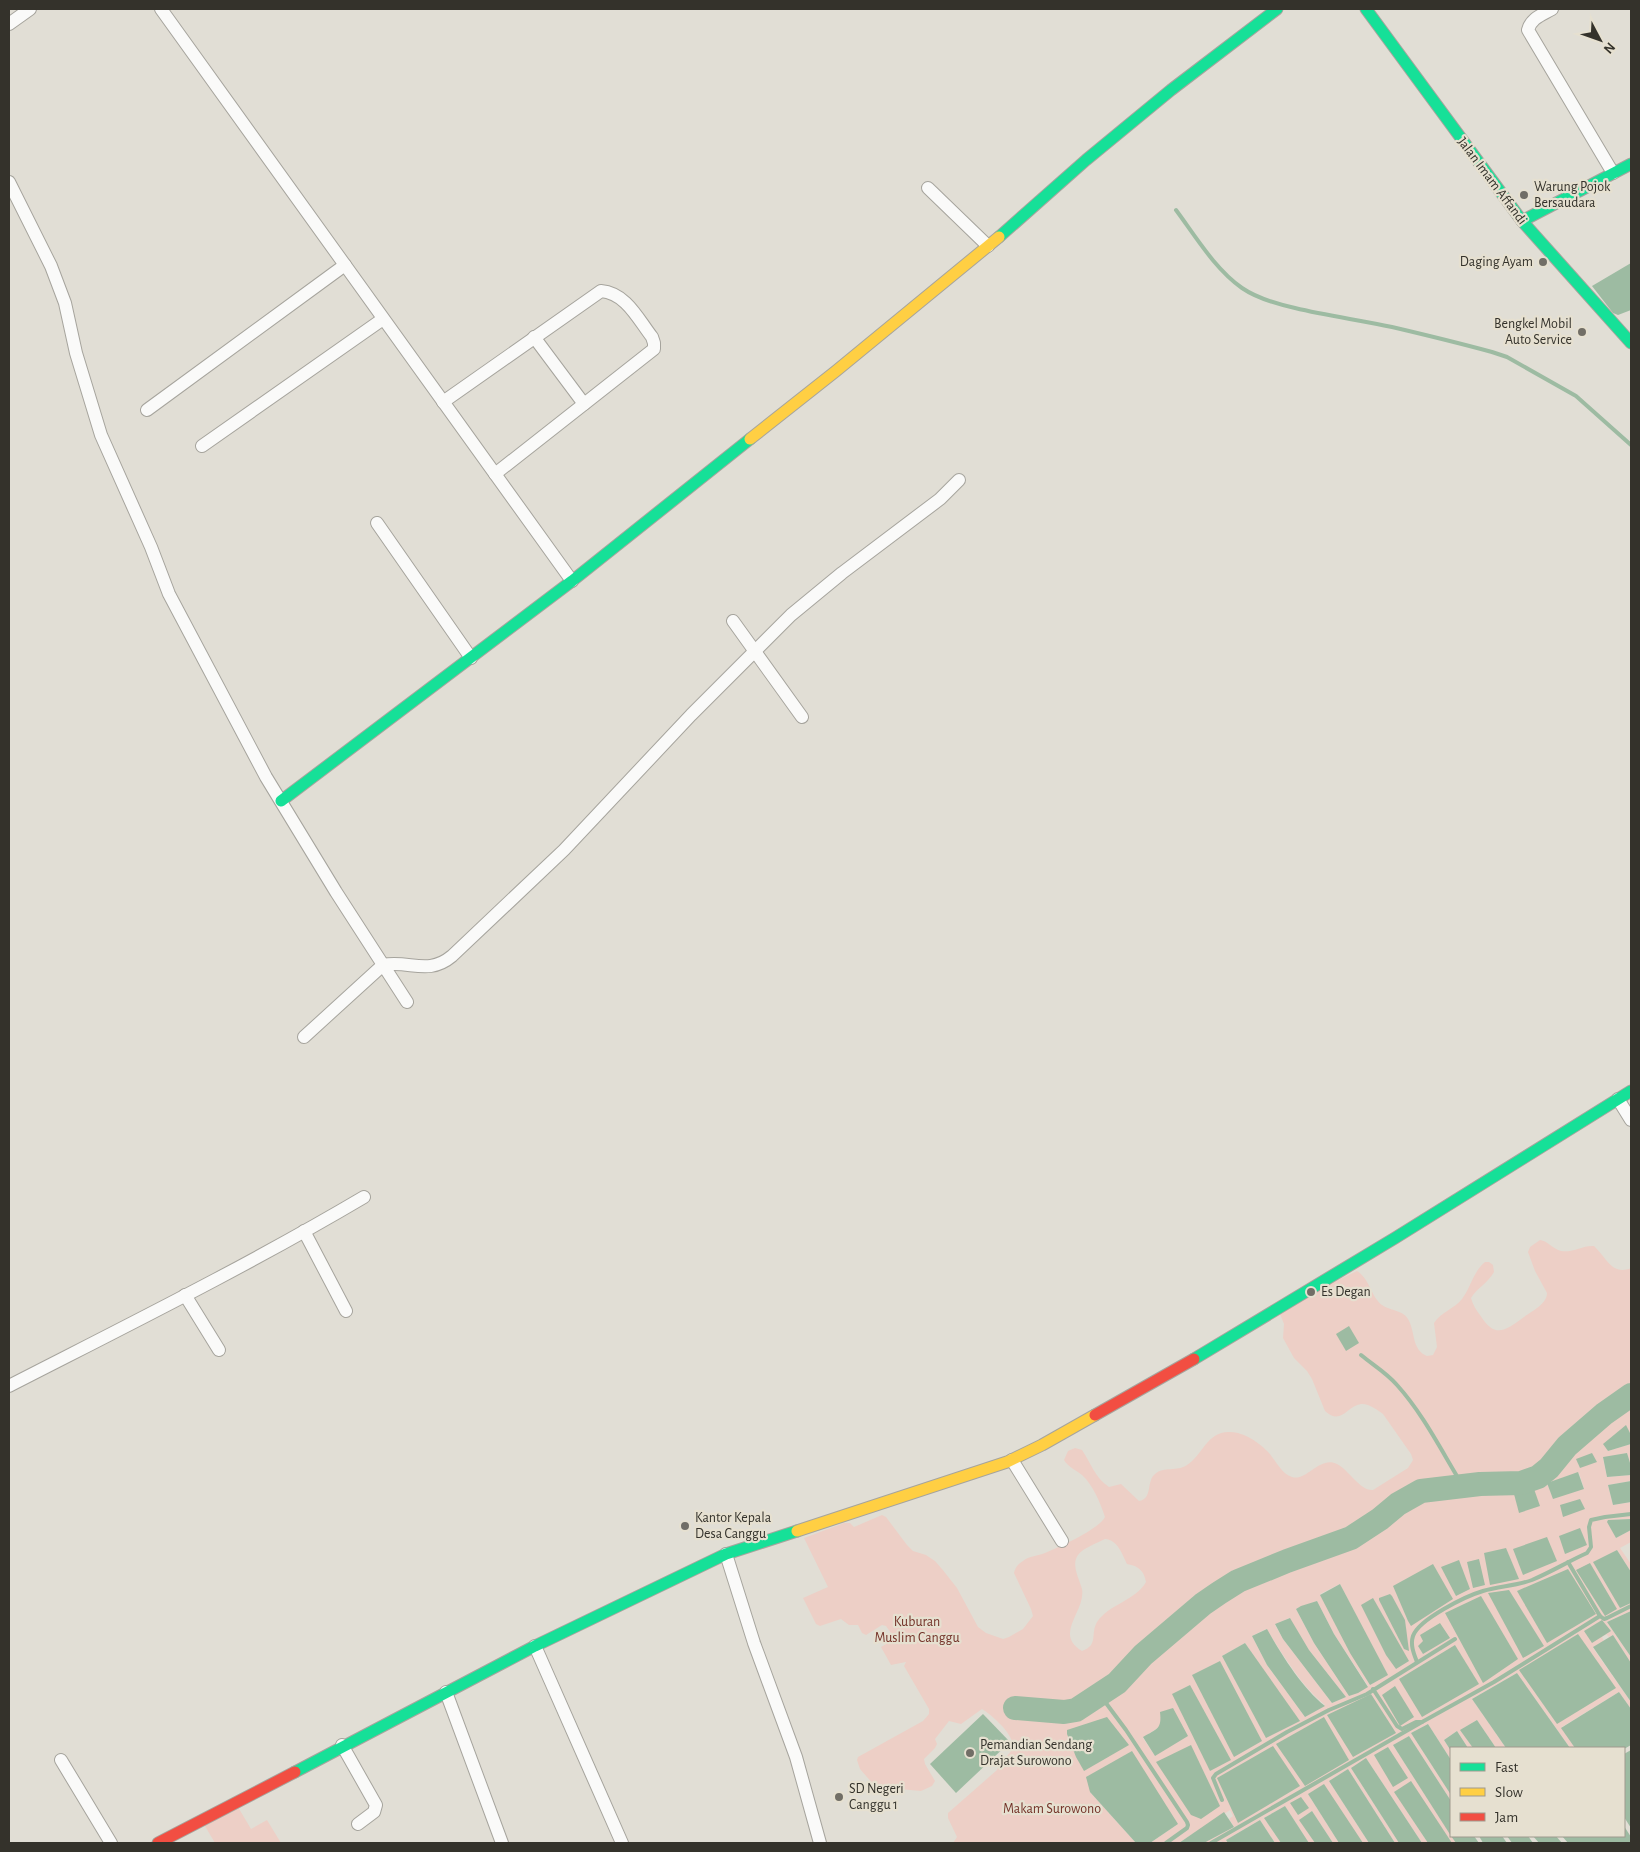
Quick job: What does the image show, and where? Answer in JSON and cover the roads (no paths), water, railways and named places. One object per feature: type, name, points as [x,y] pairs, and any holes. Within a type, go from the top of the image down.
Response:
[{"type":"street","points":[[9,24],[30,9]]},
{"type":"street","points":[[162,9],[572,581]]},
{"type":"street","points":[[281,800],[572,581],[836,371],[988,246],[1093,154],[1171,90],[1277,9]]},
{"type":"street","name":"Jalan Imam Affandi","points":[[1366,9],[1483,171],[1522,221],[1631,343]]},
{"type":"street","points":[[1552,9],[1530,23],[1528,30],[1613,173]]},
{"type":"street","points":[[1522,221],[1631,164]]},
{"type":"street","points":[[9,182],[51,266],[65,303],[76,353],[101,435],[144,530],[169,594],[266,777],[336,892],[408,1002]]},
{"type":"street","points":[[928,188],[988,246]]},
{"type":"street","points":[[148,410],[345,265]]},
{"type":"street","points":[[443,402],[601,291],[611,292],[629,307],[652,337],[654,349],[495,474]]},
{"type":"street","points":[[202,446],[383,319]]},
{"type":"street","points":[[534,337],[584,404]]},
{"type":"street","points":[[304,1037],[383,964],[433,967],[442,964],[452,956],[564,850],[754,650],[790,615],[940,499],[959,480]]},
{"type":"street","points":[[377,523],[471,658]]},
{"type":"street","points":[[733,621],[802,717]]},
{"type":"street","points":[[158,1843],[342,1745],[535,1646],[726,1554],[1012,1460],[1042,1445],[1220,1344],[1395,1238],[1631,1090]]},
{"type":"street","points":[[1618,1099],[1631,1120]]},
{"type":"street","points":[[9,1386],[185,1295],[364,1197]]},
{"type":"street","points":[[304,1231],[346,1311]]},
{"type":"street","points":[[185,1295],[219,1350]]},
{"type":"street","points":[[1012,1460],[1062,1540]]},
{"type":"street","points":[[726,1554],[754,1643],[796,1757],[820,1843]]},
{"type":"street","points":[[535,1646],[619,1842]]},
{"type":"street","points":[[446,1692],[502,1843]]},
{"type":"street","points":[[342,1745],[376,1805],[374,1812],[358,1824]]},
{"type":"street","points":[[61,1760],[112,1843]]},
{"type":"waterway","points":[[1176,210],[1223,272],[1242,288],[1254,295],[1288,306],[1392,327],[1467,345],[1507,357],[1576,396],[1631,445]]},
{"type":"waterway","points":[[1361,1355],[1389,1377],[1407,1397],[1424,1421],[1463,1486]]},
{"type":"waterway","points":[[1015,1708],[1064,1712],[1076,1710],[1117,1683],[1143,1655],[1203,1604],[1219,1593],[1238,1581],[1351,1538],[1380,1519],[1398,1504],[1421,1491],[1480,1484],[1521,1483],[1538,1477],[1549,1468],[1567,1446],[1604,1414],[1631,1395]]},
{"type":"waterway","points":[[1417,1662],[1412,1639],[1417,1629],[1424,1622],[1455,1603],[1475,1594],[1489,1589],[1532,1580],[1587,1553],[1591,1547],[1589,1527],[1591,1520],[1631,1514]]},
{"type":"waterway","points":[[1568,1562],[1600,1616]]},
{"type":"waterway","points":[[1373,1689],[1397,1726],[1402,1729],[1416,1722],[1422,1722],[1494,1682],[1600,1616],[1604,1619],[1631,1606]]},
{"type":"waterway","points":[[1222,1800],[1213,1778],[1216,1774],[1287,1732],[1329,1710],[1367,1694],[1455,1639]]},
{"type":"waterway","points":[[1100,1695],[1126,1730],[1187,1822],[1187,1828],[1166,1843]]},
{"type":"waterway","points":[[1211,1843],[1422,1722]]},
{"type":"place","name":"Warung Pojok Bersaudara","points":[[1524,195]]},
{"type":"place","name":"Daging Ayam","points":[[1543,262]]},
{"type":"place","name":"Bengkel Mobil Auto Service","points":[[1582,332]]},
{"type":"place","name":"Es Degan","points":[[1311,1292]]},
{"type":"place","name":"Kantor Kepala Desa Canggu","points":[[685,1526]]},
{"type":"place","name":"Pemandian Sendang Drajat Surowono","points":[[970,1753]]},
{"type":"place","name":"SD Negeri Canggu 1","points":[[839,1797]]},
{"type":"park label","name":"Kuburan Muslim Canggu","points":[[917,1630]]},
{"type":"park label","name":"Makam Surowono","points":[[1052,1809]]}]
